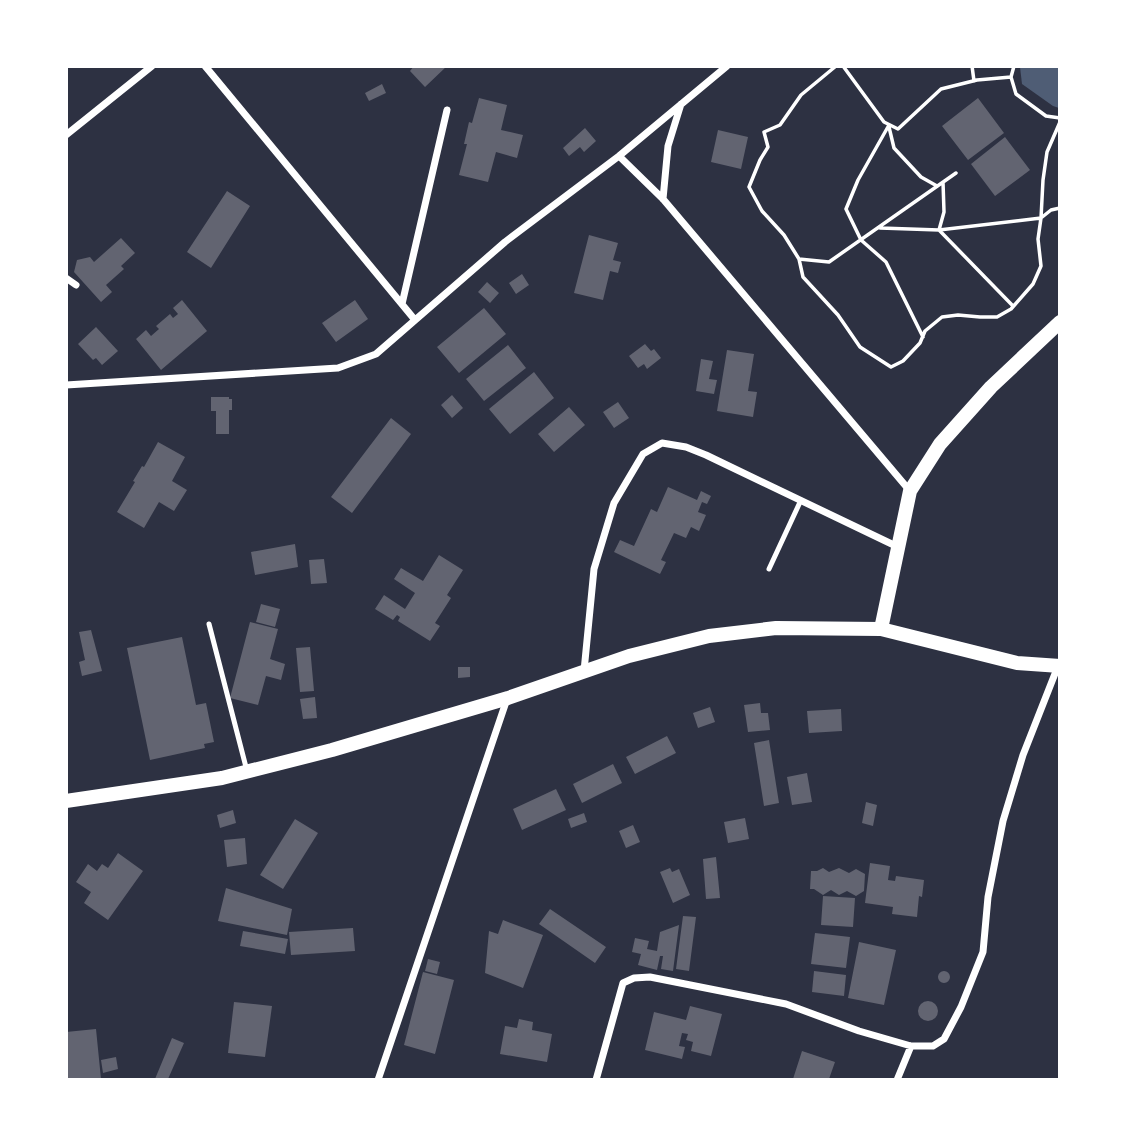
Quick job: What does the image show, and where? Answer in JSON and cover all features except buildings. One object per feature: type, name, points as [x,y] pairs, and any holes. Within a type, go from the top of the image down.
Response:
[{"type":"main road","points":[[881,629],[910,491],[940,444],[991,387],[1059,322]]},
{"type":"main road","points":[[66,802],[222,778],[332,750],[508,698],[629,656],[709,636],[776,628],[881,629],[1017,663],[1059,666]]},
{"type":"street","points":[[66,135],[152,66]]},
{"type":"street","points":[[205,66],[415,320]]},
{"type":"street","points":[[66,385],[338,368],[376,354],[505,243],[620,156],[727,66]]},
{"type":"street","points":[[663,199],[668,146],[681,103]]},
{"type":"street","points":[[402,304],[447,110]]},
{"type":"street","points":[[620,156],[663,199],[910,491]]},
{"type":"street","points":[[66,278],[76,285]]},
{"type":"street","points":[[584,672],[594,569],[614,503],[643,454],[662,443],[686,447],[899,547]]},
{"type":"street","points":[[596,1080],[623,984],[634,978],[650,977],[786,1004],[859,1031],[911,1046],[933,1046],[944,1039],[961,1007],[983,952],[988,897],[1003,821],[1023,755],[1059,666]]},
{"type":"street","points":[[378,1080],[508,698]]},
{"type":"street","points":[[897,1080],[911,1046]]},
{"type":"lane","points":[[769,569],[801,500]]},
{"type":"lane","points":[[209,624],[247,771]]},
{"type":"path","points":[[836,66],[801,95],[780,125],[764,132],[768,147],[749,187],[762,211],[785,235],[799,259],[803,277],[838,315],[860,347],[891,367],[903,362],[920,343],[925,331],[942,317],[997,317],[1013,306],[1033,284],[1041,266],[1038,239],[1043,180],[1047,152],[1059,120],[1046,116],[1016,94],[1011,77],[1014,66]]},
{"type":"path","points":[[843,66],[884,122],[898,129],[941,89],[974,81],[1011,77]]},
{"type":"path","points":[[972,66],[974,81]]},
{"type":"path","points":[[889,124],[858,180],[846,209],[861,240],[886,262],[923,337]]},
{"type":"path","points":[[889,124],[894,148],[921,177],[937,186]]},
{"type":"path","points":[[799,259],[829,262],[956,173]]},
{"type":"path","points":[[939,230],[944,212],[943,182]]},
{"type":"path","points":[[878,228],[939,230],[1041,218],[1051,210],[1059,208]]},
{"type":"path","points":[[939,230],[1013,306]]},
{"type":"water","points":[[1020,67],[1059,67],[1059,108],[1022,84]]}]
